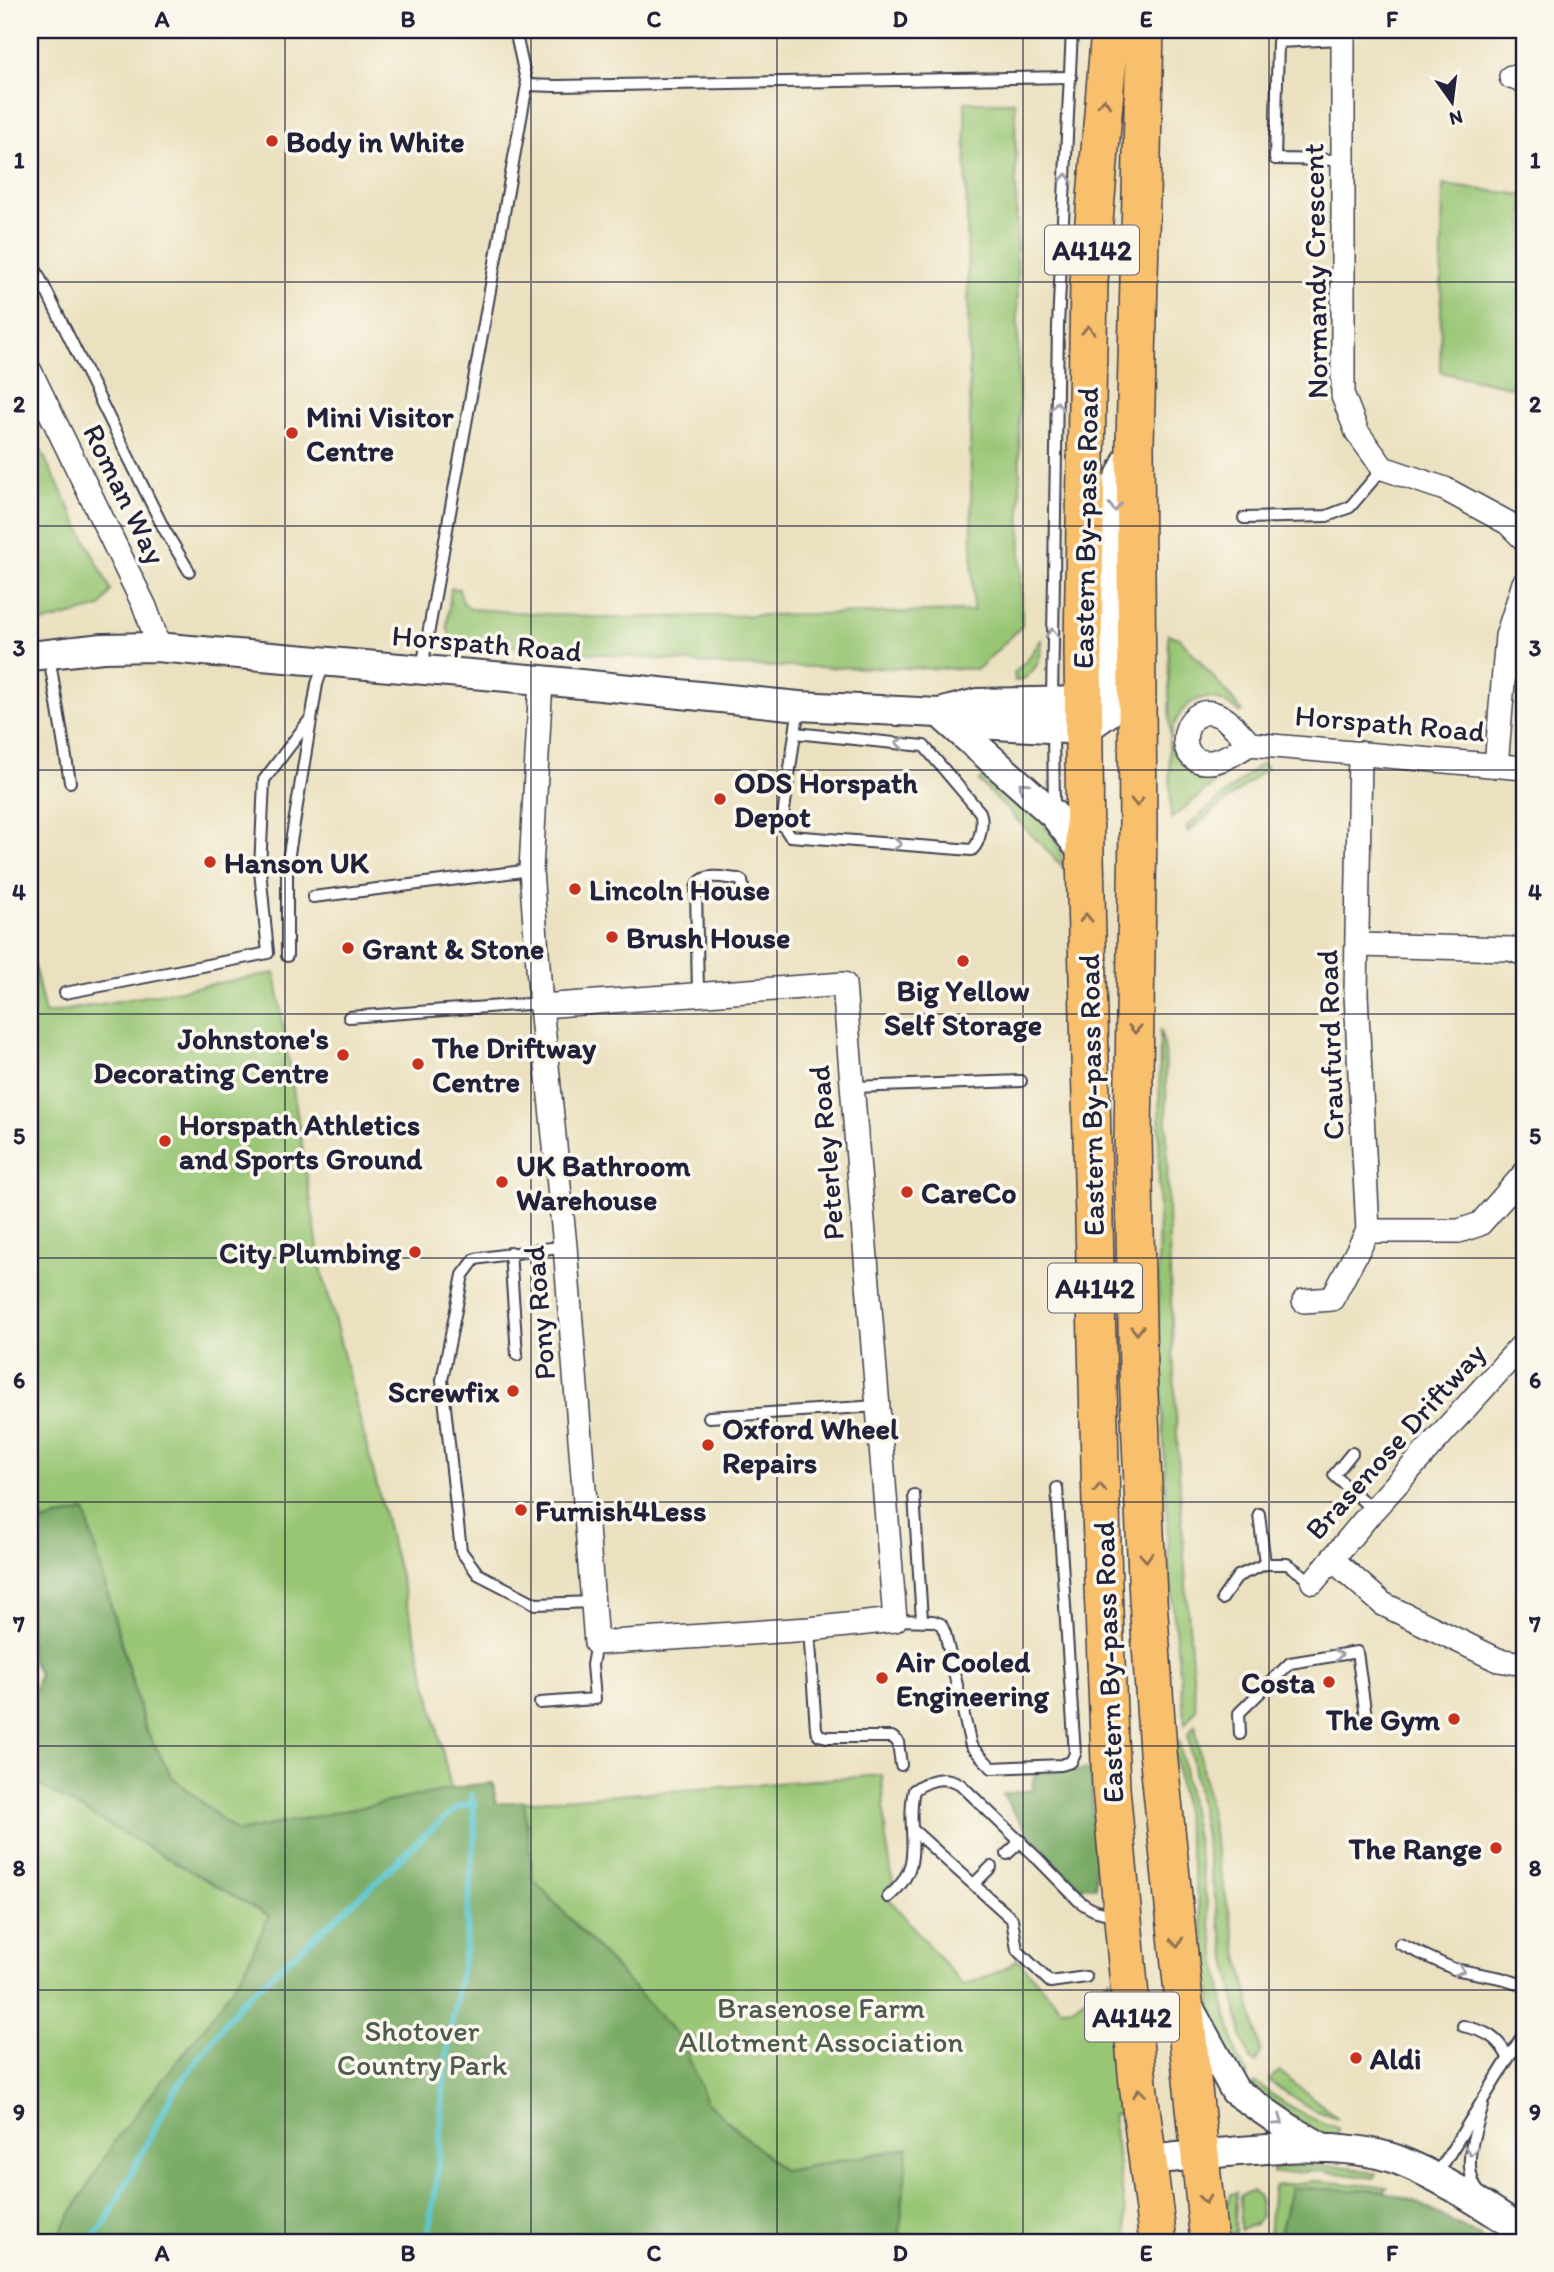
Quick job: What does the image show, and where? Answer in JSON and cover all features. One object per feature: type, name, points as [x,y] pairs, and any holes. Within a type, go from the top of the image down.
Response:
[{"type":"highway","name":"Eastern By-pass Road","points":[[1110,30],[1089,282],[1085,855],[1103,1586],[1111,1787],[1147,2160],[1158,2242]]},
{"type":"highway","name":"Eastern By-pass Road","points":[[1145,30],[1135,443],[1087,717],[1138,828],[1133,1137],[1138,1371],[1148,1599],[1158,1752],[1209,2242]]},
{"type":"street","name":"Normandy Crescent","points":[[1342,35],[1343,396],[1357,432],[1382,468]]},
{"type":"street","name":"Roman Way","points":[[30,371],[145,607],[156,647]]},
{"type":"street","points":[[1382,468],[1445,489],[1508,523],[1524,539]]},
{"type":"street","points":[[1496,766],[1511,637],[1524,583]]},
{"type":"street","name":"Horspath Road","points":[[39,655],[103,648],[156,647],[541,680],[797,719],[939,713],[977,703],[1087,717]]},
{"type":"street","name":"Pony Road","points":[[541,680],[531,870],[541,1005],[565,1246],[596,1643]]},
{"type":"street","points":[[939,713],[1054,815],[1085,855]]},
{"type":"street","name":"Horspath Road","points":[[1250,744],[1524,768]]},
{"type":"street","name":"Craufurd Road","points":[[1360,753],[1356,994],[1368,1231]]},
{"type":"street","points":[[1357,945],[1510,949],[1524,954]]},
{"type":"street","name":"Peterley Road","points":[[541,1005],[844,984],[895,1620]]},
{"type":"street","points":[[1304,1301],[1332,1299],[1368,1231],[1459,1231],[1470,1228],[1480,1224],[1524,1174]]},
{"type":"street","name":"Brasenose Driftway","points":[[1313,1582],[1373,1510],[1524,1343]]},
{"type":"street","points":[[1332,1559],[1383,1604],[1498,1660],[1524,1664]]},
{"type":"street","points":[[596,1643],[810,1629],[895,1620]]},
{"type":"street","points":[[1183,1996],[1236,2091],[1324,2149]]},
{"type":"street","points":[[1147,2160],[1247,2150],[1353,2150],[1397,2160],[1490,2209],[1524,2231]]},
{"type":"lane","points":[[421,670],[527,85],[515,30]]},
{"type":"lane","points":[[1054,815],[1087,717],[1058,326],[1072,30]]},
{"type":"lane","points":[[1342,35],[1279,42],[1275,159],[1343,160]]},
{"type":"lane","points":[[527,85],[1071,77]]},
{"type":"lane","points":[[30,258],[164,529],[190,571]]},
{"type":"lane","points":[[1244,518],[1327,516],[1350,507],[1382,468]]},
{"type":"lane","points":[[39,655],[70,782]]},
{"type":"lane","points":[[287,956],[287,866],[317,684],[325,662]]},
{"type":"lane","points":[[65,993],[268,953],[260,870],[264,780],[311,718]]},
{"type":"lane","points":[[797,719],[924,746],[980,813],[982,817],[977,846],[972,850],[790,836],[782,824],[797,719]]},
{"type":"lane","points":[[313,898],[531,870]]},
{"type":"lane","points":[[698,994],[696,888],[704,877],[738,879],[742,881],[743,887]]},
{"type":"lane","points":[[349,1017],[541,1005]]},
{"type":"lane","points":[[853,1087],[1021,1081]]},
{"type":"lane","points":[[565,1246],[475,1259],[463,1275],[442,1380],[461,1552],[478,1574],[536,1604],[593,1602]]},
{"type":"lane","points":[[510,1252],[517,1355]]},
{"type":"lane","points":[[709,1417],[878,1406]]},
{"type":"lane","points":[[1352,1453],[1334,1475],[1373,1510]]},
{"type":"lane","points":[[895,1620],[922,1620],[941,1624],[971,1746],[992,1768],[1061,1765],[1071,1762],[1075,1754],[1057,1488]]},
{"type":"lane","points":[[914,1495],[922,1620]]},
{"type":"lane","points":[[1259,1514],[1265,1564]]},
{"type":"lane","points":[[1222,1599],[1238,1576],[1265,1564],[1287,1564],[1313,1582]]},
{"type":"lane","points":[[810,1629],[816,1729],[819,1735],[892,1737],[898,1742],[901,1765]]},
{"type":"lane","points":[[540,1703],[595,1699],[592,1665],[596,1643]]},
{"type":"lane","points":[[1240,1734],[1239,1713],[1290,1663],[1357,1652],[1366,1717]]},
{"type":"lane","points":[[888,1897],[912,1867],[911,1803],[914,1790],[925,1782],[951,1779],[960,1784],[1021,1841],[1088,1908],[1107,1914],[1123,1912]]},
{"type":"lane","points":[[912,1829],[1012,1919],[1017,1950],[1050,1982],[1086,1977]]},
{"type":"lane","points":[[1007,1854],[1021,1841]]},
{"type":"lane","points":[[974,1884],[991,1867]]},
{"type":"lane","points":[[1400,1944],[1454,1969],[1524,1985]]},
{"type":"lane","points":[[1463,2026],[1480,2029],[1500,2041],[1508,2057]]},
{"type":"lane","points":[[1434,2179],[1524,2033]]},
{"type":"lane","points":[[1488,2090],[1469,2154],[1473,2186],[1490,2209]]},
{"type":"green space","points":[[965,102],[1015,102],[1022,626],[978,669],[732,666],[451,640],[447,626],[451,588],[459,589],[463,602],[470,609],[608,618],[973,611]]},
{"type":"green space","points":[[1443,185],[1524,195],[1524,390],[1440,372]]},
{"type":"green space","points":[[30,429],[111,590],[101,607],[30,626]]},
{"type":"green space","points":[[1168,634],[1180,638],[1243,712],[1216,699],[1198,699],[1179,715],[1170,739]]},
{"type":"green space","points":[[1041,640],[1041,653],[1036,666],[1027,676],[1015,681],[1014,673]]},
{"type":"green space","points":[[1169,740],[1174,753],[1187,768],[1209,774],[1231,766],[1233,768],[1171,819]]},
{"type":"green space","points":[[1262,763],[1267,768],[1188,832],[1186,827]]},
{"type":"green space","points":[[992,769],[1046,826],[1061,853],[1064,868],[979,781]]},
{"type":"green space","name":"Brasenose Farm Allotment Association","points":[[30,946],[45,1014],[275,973],[321,1267],[425,1674],[451,1789],[493,1783],[496,1804],[882,1775],[886,1839],[893,1882],[884,1893],[963,1986],[1007,1968],[1017,1959],[1061,2008],[1074,2007],[1110,1978],[1125,2112],[1112,2115],[1129,2242],[30,2242],[30,1780],[185,1867],[84,1511],[30,1525]]},
{"type":"green space","points":[[1160,1029],[1165,1050],[1178,1459],[1196,1709],[1185,1724],[1169,1569],[1158,1301]]},
{"type":"green space","name":"Shotover Country Park","points":[[85,1511],[144,1726],[172,1777],[237,1832],[472,1785],[493,1783],[496,1804],[524,1801],[533,1879],[682,2040],[706,2102],[783,2171],[908,2148],[899,2242],[54,2242],[116,2139],[205,2026],[244,1971],[269,1916],[30,1780],[30,1705],[39,1674],[30,1656],[30,1525]]},
{"type":"green space","points":[[1195,1725],[1218,1862],[1261,2053],[1256,2063],[1251,2060],[1243,2040],[1216,1904],[1188,1735]]},
{"type":"green space","points":[[1179,1740],[1224,2002],[1238,2058],[1248,2075],[1241,2082],[1215,2029],[1204,1938],[1173,1743]]},
{"type":"green space","points":[[1091,1769],[1096,1887],[1077,1886],[1067,1876],[1027,1831],[1003,1794],[1033,1790],[1035,1774]]},
{"type":"green space","points":[[1279,2071],[1338,2118],[1313,2110],[1269,2081]]},
{"type":"green space","points":[[1256,2083],[1295,2109],[1338,2128],[1338,2135],[1318,2133],[1246,2090]]},
{"type":"green space","points":[[1350,2167],[1377,2174],[1374,2178],[1322,2171],[1273,2174],[1273,2168]]},
{"type":"green space","points":[[1315,2181],[1387,2187],[1382,2191],[1291,2188],[1278,2242],[1269,2242],[1272,2194],[1275,2186]]},
{"type":"green space","points":[[1291,2188],[1382,2191],[1414,2201],[1481,2237],[1479,2242],[1399,2242],[1372,2232],[1370,2242],[1278,2242]]},
{"type":"green space","points":[[1236,2192],[1235,2233],[1227,2234],[1225,2211],[1231,2194]]},
{"type":"green space","points":[[1253,2192],[1259,2197],[1261,2216],[1255,2224],[1240,2230],[1240,2195]]},
{"type":"waterway","points":[[427,2242],[439,2162],[450,2031],[465,1950],[475,1832],[472,1795]]},
{"type":"waterway","points":[[90,2242],[106,2222],[174,2091],[240,2003],[373,1885],[421,1838],[458,1807],[474,1803]]},
{"type":"place","name":"Body in White","points":[[272,141]]},
{"type":"place","name":"Mini Visitor Centre","points":[[292,433]]},
{"type":"place","name":"ODS Horspath Depot","points":[[720,799]]},
{"type":"place","name":"Hanson UK","points":[[210,862]]},
{"type":"place","name":"Lincoln House","points":[[575,889]]},
{"type":"place","name":"Brush House","points":[[612,937]]},
{"type":"place","name":"Grant & Stone","points":[[348,948]]},
{"type":"place","name":"Big Yellow Self Storage","points":[[963,961]]},
{"type":"place","name":"Johnstone's Decorating Centre","points":[[343,1055]]},
{"type":"place","name":"The Driftway Centre","points":[[418,1064]]},
{"type":"place","name":"Horspath Athletics and Sports Ground","points":[[165,1141]]},
{"type":"place","name":"UK Bathroom Warehouse","points":[[502,1182]]},
{"type":"place","name":"CareCo","points":[[907,1192]]},
{"type":"place","name":"City Plumbing","points":[[415,1252]]},
{"type":"place","name":"Screwfix","points":[[513,1391]]},
{"type":"place","name":"Oxford Wheel Repairs","points":[[708,1445]]},
{"type":"place","name":"Furnish4Less","points":[[521,1510]]},
{"type":"place","name":"Air Cooled Engineering","points":[[882,1678]]},
{"type":"place","name":"Costa","points":[[1329,1682]]},
{"type":"place","name":"The Gym","points":[[1454,1719]]},
{"type":"place","name":"The Range","points":[[1496,1848]]},
{"type":"place","name":"Aldi","points":[[1356,2058]]}]
